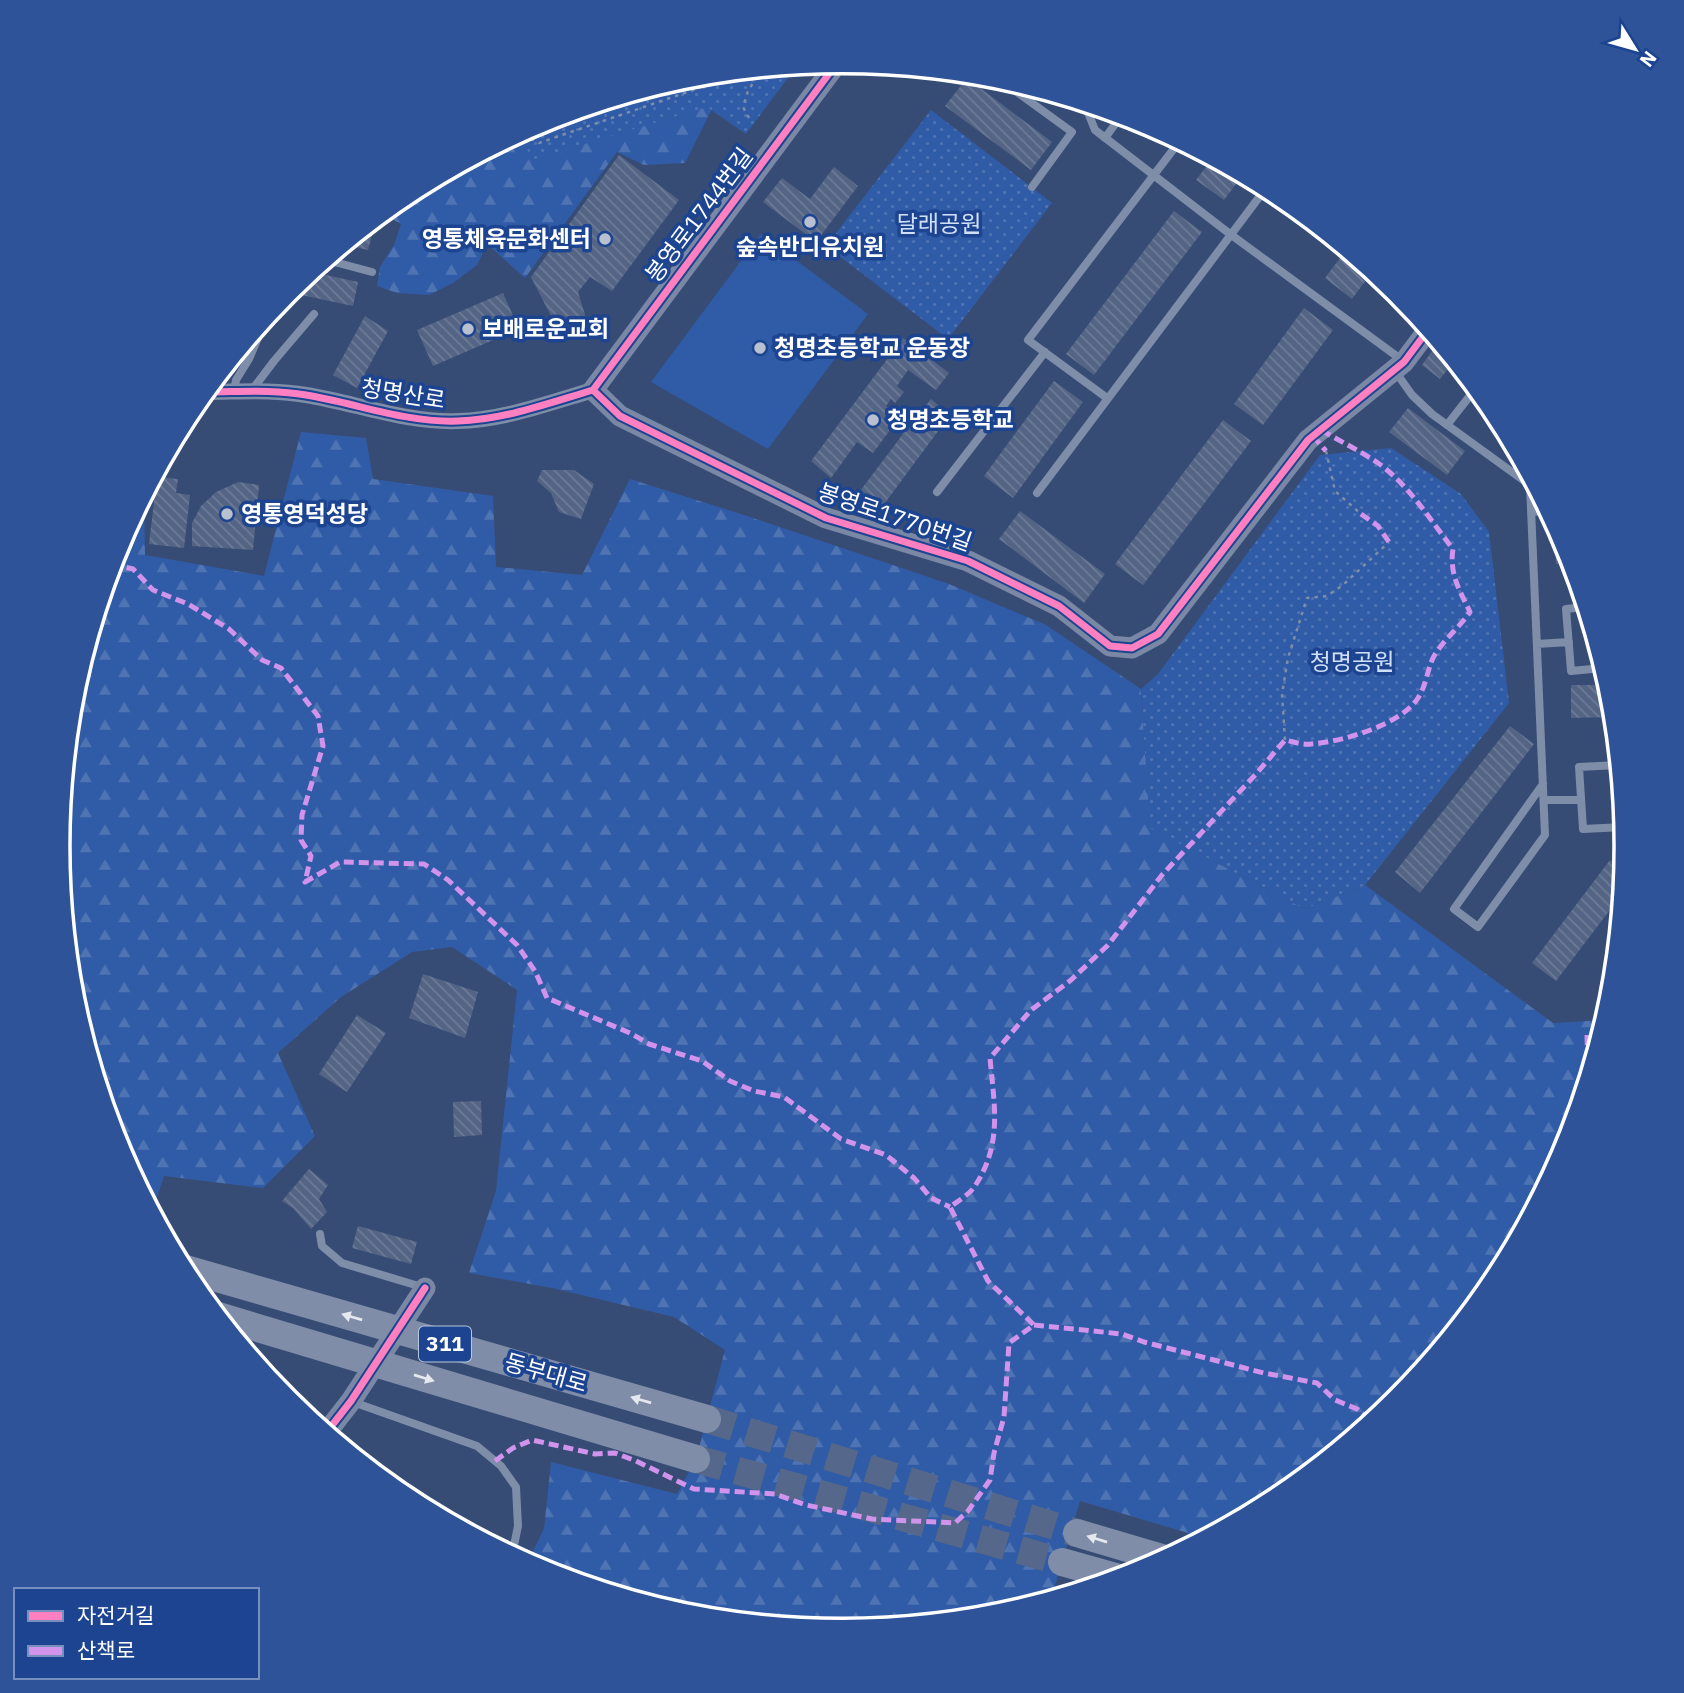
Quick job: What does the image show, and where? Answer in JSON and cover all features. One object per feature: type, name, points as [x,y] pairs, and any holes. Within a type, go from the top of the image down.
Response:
[{"type":"highway","name":"동부대로","points":[[199,1273],[707,1419]]},
{"type":"highway","name":"동부대로","points":[[234,1321],[696,1459]]},
{"type":"highway","points":[[1077,1533],[1149,1554]]},
{"type":"highway","points":[[1062,1562],[1102,1573]]},
{"type":"street","name":"봉영로1744번길","points":[[593,390],[828,75]]},
{"type":"street","name":"봉영로1770번길","points":[[593,390],[620,416],[826,517],[968,561],[1059,606],[1110,646],[1132,648],[1158,634],[1308,440],[1399,366],[1422,337]]},
{"type":"street","name":"청명산로","points":[[219,392],[252,390],[309,395],[386,413],[452,421],[472,420],[532,408],[593,390]]},
{"type":"street","points":[[332,1426],[351,1401],[425,1288]]},
{"type":"lane","points":[[1023,96],[1072,132],[1032,187]]},
{"type":"lane","points":[[1089,115],[1095,130],[1399,366],[1412,395],[1447,425],[1520,478]]},
{"type":"lane","points":[[1105,138],[1115,125]]},
{"type":"lane","points":[[1107,398],[1028,340],[1173,149]]},
{"type":"lane","points":[[1037,493],[1259,197]]},
{"type":"lane","points":[[337,263],[372,272]]},
{"type":"lane","points":[[252,390],[314,314]]},
{"type":"lane","points":[[234,392],[236,380],[254,347]]},
{"type":"lane","points":[[937,492],[1045,352]]},
{"type":"lane","points":[[1447,425],[1469,397]]},
{"type":"lane","points":[[1530,498],[1544,800],[1545,835],[1479,928],[1454,909],[1543,784]]},
{"type":"lane","points":[[1531,512],[1537,512]]},
{"type":"lane","points":[[1576,608],[1566,609],[1571,671],[1593,669]]},
{"type":"lane","points":[[1537,644],[1569,642]]},
{"type":"lane","points":[[1609,765],[1579,767],[1583,829],[1613,828]]},
{"type":"lane","points":[[1544,800],[1581,800]]},
{"type":"lane","points":[[320,1234],[322,1246],[342,1263],[425,1288]]},
{"type":"lane","points":[[351,1401],[477,1446],[501,1466],[516,1487],[518,1526],[514,1545]]},
{"type":"path","points":[[749,118],[743,107],[755,80]]},
{"type":"path","points":[[533,140],[539,143],[699,88]]},
{"type":"path","points":[[1326,451],[1335,491],[1361,514]]},
{"type":"path","points":[[1285,740],[1282,694],[1288,658],[1307,598],[1327,596],[1343,585],[1389,542]]},
{"type":"green space","points":[[789,76],[746,134],[707,107],[535,159],[522,144],[594,115],[691,89]]},
{"type":"green space","points":[[716,101],[685,163],[644,165],[617,152],[525,278],[487,244],[477,265],[453,283],[429,295],[397,293],[377,286],[380,267],[394,245],[401,224],[393,219],[456,178],[559,129]]},
{"type":"green space","name":"달래공원","points":[[931,110],[1052,203],[948,339],[826,246]]},
{"type":"green space","name":"청명초등학교 운동장","points":[[761,234],[868,314],[768,449],[651,382]]},
{"type":"green space","points":[[301,432],[366,438],[373,479],[493,496],[496,567],[582,575],[630,479],[949,584],[1046,625],[1141,689],[1151,828],[1305,909],[1365,885],[1553,1023],[1594,1021],[1573,1095],[1534,1188],[1511,1233],[1454,1316],[1422,1356],[1351,1427],[1271,1488],[1192,1534],[1080,1501],[1054,1588],[993,1604],[943,1612],[892,1617],[792,1617],[691,1604],[642,1592],[594,1578],[532,1553],[544,1529],[551,1462],[677,1494],[696,1459],[725,1350],[674,1317],[552,1288],[469,1273],[496,1191],[517,990],[452,947],[412,952],[341,997],[278,1053],[315,1136],[263,1188],[164,1176],[156,1200],[129,1142],[96,1046],[77,947],[70,846],[77,746],[85,696],[111,598],[144,517],[145,555],[264,576]]},
{"type":"green space","name":"청명공원","points":[[1391,448],[1461,494],[1489,532],[1509,703],[1365,885],[1305,909],[1150,828],[1141,689],[1158,674],[1320,455]]},
{"type":"building","points":[[962,84],[979,87],[1052,142],[1031,170],[945,106]]},
{"type":"building","name":"영통체육문화센터","points":[[619,155],[679,200],[612,291],[590,277],[578,292],[586,318],[563,339],[531,277]]},
{"type":"building","points":[[1206,166],[1236,183],[1224,200],[1196,180]]},
{"type":"building","name":"숲속반디유치원","points":[[834,167],[858,186],[816,242],[763,202],[782,178],[810,199]]},
{"type":"building","points":[[1174,211],[1202,232],[1094,375],[1066,354]]},
{"type":"building","points":[[372,234],[368,250],[356,247]]},
{"type":"building","points":[[1340,257],[1366,280],[1352,299],[1325,278]]},
{"type":"building","points":[[324,275],[358,282],[353,306],[302,295]]},
{"type":"building","name":"보배로운교회","points":[[503,293],[519,329],[433,366],[417,330]]},
{"type":"building","points":[[1304,308],[1333,330],[1263,425],[1234,404]]},
{"type":"building","points":[[365,316],[388,331],[357,388],[333,375]]},
{"type":"building","name":"청명초등학교","points":[[903,338],[949,373],[936,390],[908,370],[897,386],[904,392],[895,403],[891,399],[886,406],[910,425],[931,399],[950,415],[879,511],[857,495],[903,434],[893,426],[873,453],[857,442],[831,478],[811,461]]},
{"type":"building","points":[[1433,350],[1448,369],[1440,379],[1422,365]]},
{"type":"building","points":[[1054,381],[1083,402],[1013,498],[984,476]]},
{"type":"building","points":[[1408,408],[1465,451],[1447,475],[1389,432]]},
{"type":"building","points":[[1223,420],[1251,441],[1143,585],[1115,564]]},
{"type":"building","points":[[542,470],[574,470],[594,484],[581,519],[559,512],[551,493],[537,481]]},
{"type":"building","points":[[164,478],[178,479],[176,493],[190,495],[184,548],[149,544],[155,496]]},
{"type":"building","name":"영통영덕성당","points":[[238,482],[259,485],[253,550],[192,546],[192,523],[201,506],[216,492]]},
{"type":"building","points":[[1020,511],[1105,574],[1084,603],[999,539]]},
{"type":"building","points":[[1571,685],[1597,685],[1602,717],[1571,718]]},
{"type":"building","points":[[1510,726],[1534,744],[1420,893],[1395,872]]},
{"type":"building","points":[[1610,860],[1613,863],[1611,909],[1556,981],[1532,963]]},
{"type":"building","points":[[423,974],[478,992],[465,1038],[409,1018]]},
{"type":"building","points":[[357,1015],[386,1033],[347,1092],[319,1074]]},
{"type":"building","points":[[481,1101],[482,1135],[454,1137],[453,1102]]},
{"type":"building","points":[[309,1169],[328,1185],[319,1199],[327,1212],[311,1229],[293,1208],[282,1201]]},
{"type":"building","points":[[358,1226],[417,1242],[411,1264],[352,1248]]},
{"type":"tunnel","points":[[707,1419],[1077,1533]]},
{"type":"tunnel","points":[[696,1459],[1062,1562]]},
{"type":"marked path","points":[[495,1461],[513,1448],[532,1440],[595,1454],[615,1453],[694,1489],[775,1494],[806,1505],[872,1519],[955,1523],[968,1511],[990,1480],[1004,1417],[1009,1343],[1034,1325],[988,1281],[950,1207],[973,1189],[990,1154],[994,1123],[990,1058],[1031,1010],[1071,980],[1108,945],[1162,875],[1285,740],[1308,744],[1354,736],[1385,724],[1410,708],[1423,689],[1437,652],[1470,612],[1454,574],[1453,549],[1418,503],[1399,481],[1378,463],[1321,430]]},
{"type":"marked path","points":[[1313,436],[1326,451]]},
{"type":"marked path","points":[[1361,514],[1378,526],[1389,542]]},
{"type":"marked path","points":[[123,567],[133,569],[153,590],[188,604],[229,629],[262,660],[281,668],[318,716],[323,746],[302,815],[301,840],[311,856],[305,882],[340,862],[424,864],[448,880],[517,945],[535,971],[547,998],[630,1033],[649,1044],[702,1061],[730,1081],[754,1091],[784,1097],[841,1139],[886,1155],[914,1178],[931,1198],[950,1207]]},
{"type":"marked path","points":[[1587,1035],[1587,1048]]},
{"type":"marked path","points":[[1034,1325],[1122,1334],[1264,1373],[1317,1383],[1335,1400],[1364,1415]]},
{"type":"cycle path","points":[[593,390],[828,75]]},
{"type":"cycle path","points":[[593,390],[620,416],[826,518],[968,561],[1059,606],[1110,646],[1132,648],[1158,634],[1308,440],[1404,362],[1422,337]]},
{"type":"cycle path","points":[[219,392],[293,393],[400,416],[458,421],[509,414],[593,390]]},
{"type":"cycle path","points":[[332,1426],[351,1401],[425,1288]]},
{"type":"place","name":"숲속반디유치원","points":[[810,222]]},
{"type":"place","name":"영통체육문화센터","points":[[605,239]]},
{"type":"place","name":"보배로운교회","points":[[468,329]]},
{"type":"place","name":"청명초등학교 운동장","points":[[760,348]]},
{"type":"place","name":"청명초등학교","points":[[873,420]]},
{"type":"place","name":"영통영덕성당","points":[[227,514]]}]
